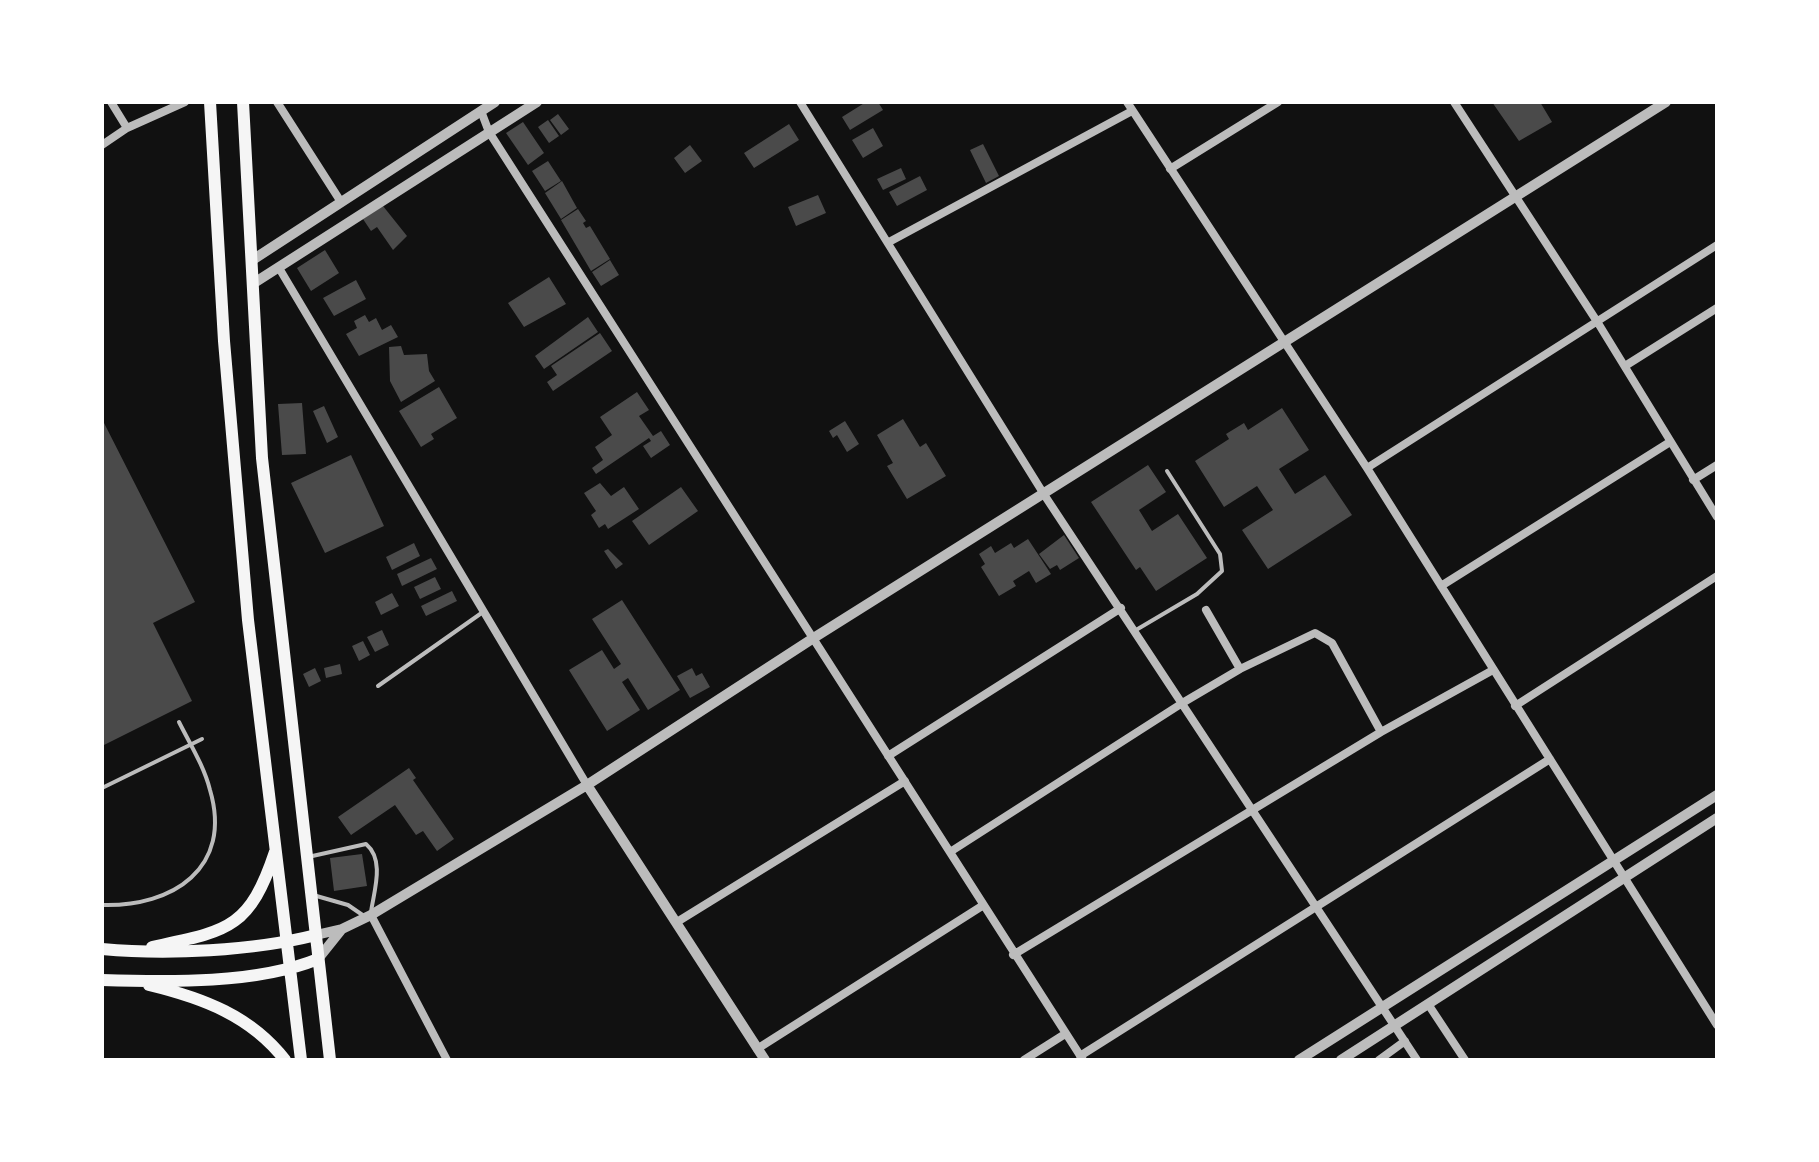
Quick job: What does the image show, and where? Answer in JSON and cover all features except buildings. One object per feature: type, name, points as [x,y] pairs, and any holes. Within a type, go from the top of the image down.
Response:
[{"type":"main road","points":[[210,102],[224,341],[247,605],[301,1060]]},
{"type":"main road","points":[[243,102],[254,259],[262,458],[330,1060]]},
{"type":"main road","points":[[131,952],[208,935],[242,917],[263,888],[276,849]]},
{"type":"main road","points":[[102,949],[131,952],[287,942],[316,935]]},
{"type":"main road","points":[[102,980],[290,971],[318,959]]},
{"type":"main road","points":[[131,981],[205,1001],[233,1014],[254,1027],[285,1060]]},
{"type":"street","points":[[111,102],[127,128]]},
{"type":"street","points":[[102,145],[127,128],[185,102]]},
{"type":"street","points":[[277,102],[341,202]]},
{"type":"street","points":[[254,259],[495,102]]},
{"type":"street","points":[[254,283],[537,102]]},
{"type":"street","points":[[800,102],[1045,496],[1255,809],[1417,1060]]},
{"type":"street","points":[[1170,169],[1278,102]]},
{"type":"street","points":[[1454,102],[1598,323],[1717,517]]},
{"type":"street","points":[[316,935],[342,929],[368,916],[587,785],[812,639],[1045,496],[1666,102]]},
{"type":"street","points":[[889,242],[1130,106],[1367,468],[1717,1025]]},
{"type":"street","points":[[481,111],[489,132],[1081,1058],[1550,759]]},
{"type":"street","points":[[1367,468],[1717,245]]},
{"type":"street","points":[[279,268],[587,785],[765,1060]]},
{"type":"street","points":[[1625,366],[1717,308]]},
{"type":"street","points":[[1441,586],[1670,442]]},
{"type":"street","points":[[1693,480],[1717,465]]},
{"type":"street","points":[[1515,706],[1717,576]]},
{"type":"street","points":[[888,756],[1121,608]]},
{"type":"street","points":[[1206,610],[1240,669]]},
{"type":"street","points":[[950,852],[1184,702],[1240,669],[1315,633],[1325,636],[1332,643],[1381,732]]},
{"type":"street","points":[[1013,955],[1381,732],[1493,670]]},
{"type":"street","points":[[677,922],[905,781]]},
{"type":"street","points":[[1299,1060],[1717,795]]},
{"type":"street","points":[[1341,1060],[1717,818]]},
{"type":"street","points":[[757,1049],[982,906]]},
{"type":"street","points":[[1540,910],[1551,925]]},
{"type":"street","points":[[368,916],[447,1060]]},
{"type":"street","points":[[318,959],[342,929]]},
{"type":"street","points":[[1428,1004],[1465,1060]]},
{"type":"street","points":[[1024,1060],[1065,1034]]},
{"type":"street","points":[[1380,1060],[1405,1041]]},
{"type":"lane","points":[[1136,630],[1197,594],[1222,571],[1220,554],[1167,471]]},
{"type":"lane","points":[[378,686],[483,612]]},
{"type":"lane","points":[[102,905],[131,905],[155,900],[175,890],[208,860],[213,835],[211,792],[179,722]]},
{"type":"lane","points":[[102,788],[202,739]]},
{"type":"lane","points":[[306,857],[366,844],[378,866],[368,916],[348,905],[311,895]]}]
